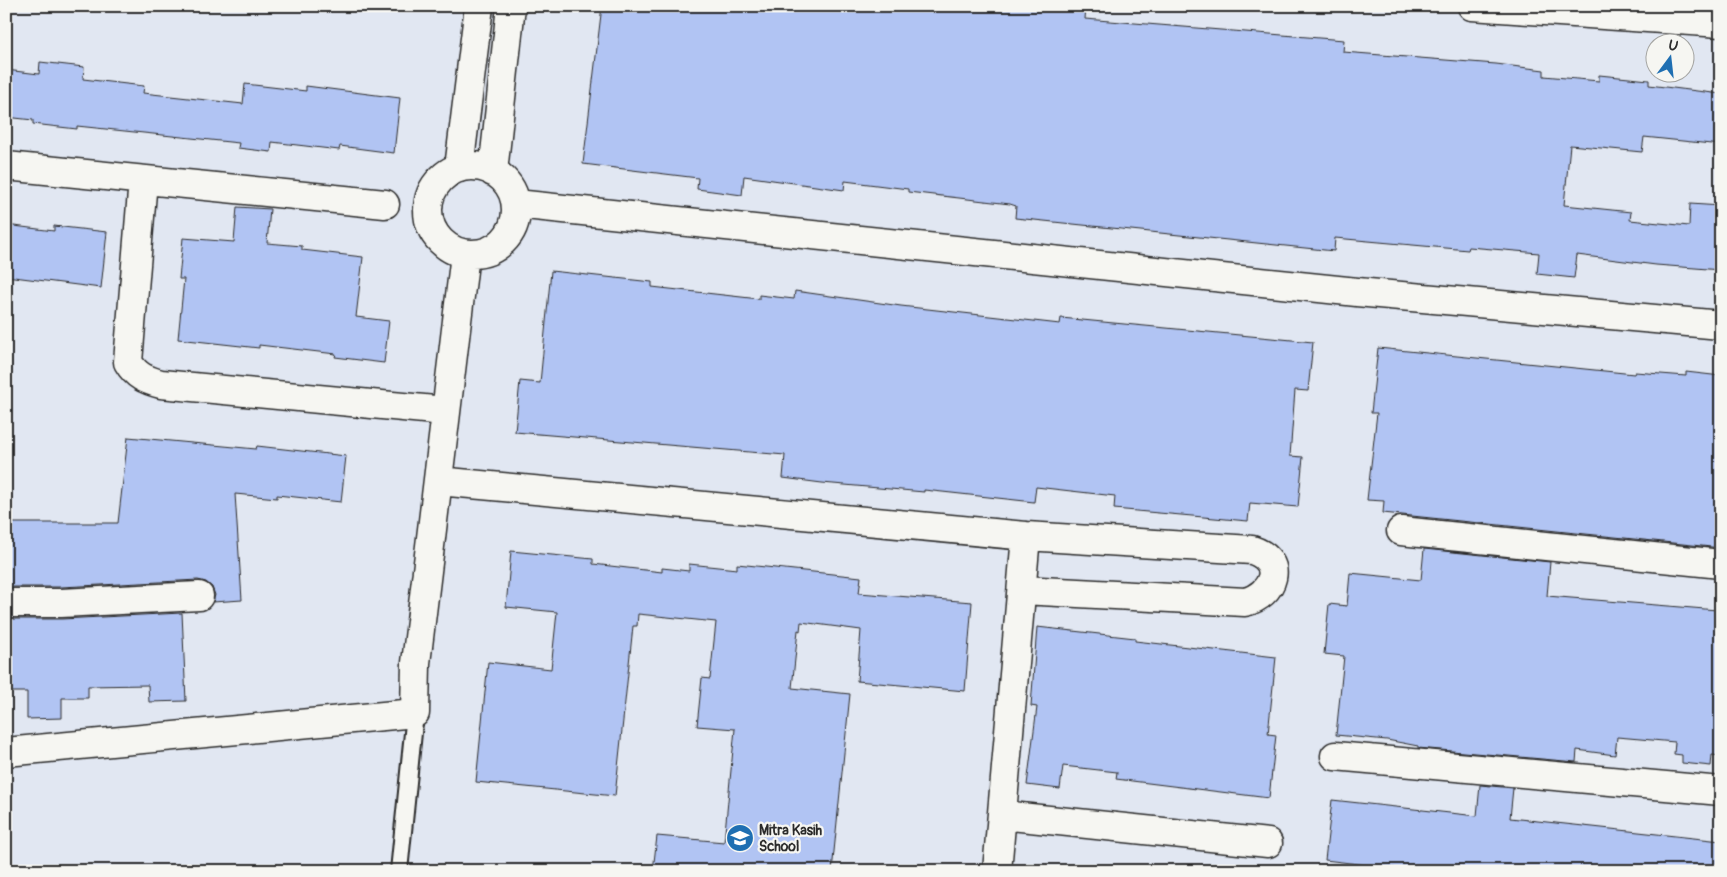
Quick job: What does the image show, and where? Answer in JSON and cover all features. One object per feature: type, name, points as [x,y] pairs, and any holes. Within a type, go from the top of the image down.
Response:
[{"type":"street","points":[[459,168],[479,6]]},
{"type":"street","points":[[493,172],[511,6]]},
{"type":"street","points":[[1472,6],[1721,23]]},
{"type":"street","points":[[6,166],[385,204]]},
{"type":"street","points":[[477,166],[493,172],[509,186],[516,204],[516,218],[511,231],[503,242],[492,250],[479,254],[465,254],[445,245],[438,237],[429,218],[428,207],[433,190],[444,176],[459,168],[477,166]]},
{"type":"street","points":[[143,180],[128,362],[134,372],[148,380],[161,384],[445,411]]},
{"type":"street","points":[[516,204],[1357,292],[1721,324]]},
{"type":"street","points":[[6,752],[415,713],[416,663],[465,254]]},
{"type":"street","points":[[438,481],[1026,536],[1252,550],[1263,553],[1271,560],[1273,571],[1269,587],[1256,600],[1245,602],[1022,590]]},
{"type":"street","points":[[1401,531],[1721,564]]},
{"type":"street","points":[[997,871],[1026,536]]},
{"type":"street","points":[[6,603],[61,603],[199,596]]},
{"type":"street","points":[[1335,756],[1721,792]]},
{"type":"street","points":[[1002,815],[1268,843]]},
{"type":"lane","points":[[399,871],[415,713]]},
{"type":"building","points":[[602,6],[1086,6],[1085,19],[1344,40],[1343,52],[1496,64],[1544,70],[1544,76],[1599,81],[1599,75],[1644,80],[1644,82],[1649,82],[1649,85],[1721,94],[1721,145],[1644,137],[1642,152],[1570,145],[1564,205],[1631,212],[1630,220],[1689,226],[1690,204],[1721,206],[1721,270],[1656,265],[1577,255],[1574,278],[1537,274],[1539,253],[1469,247],[1468,250],[1335,238],[1334,251],[1015,218],[1016,206],[1010,204],[908,192],[908,189],[845,181],[844,190],[744,176],[742,195],[697,189],[698,178],[583,164]]},
{"type":"building","points":[[40,62],[84,67],[83,79],[144,86],[143,93],[243,104],[245,84],[306,91],[306,86],[400,98],[394,153],[340,146],[339,150],[272,142],[271,152],[238,148],[239,143],[77,126],[77,129],[33,124],[33,120],[6,117],[6,70],[39,74]]},
{"type":"building","points":[[237,207],[270,209],[267,243],[302,246],[302,250],[363,257],[356,317],[389,321],[384,363],[335,357],[336,354],[259,345],[259,348],[178,339],[184,279],[179,279],[183,238],[234,242]]},
{"type":"building","points":[[6,225],[54,231],[54,226],[107,232],[101,288],[6,276]]},
{"type":"building","points":[[551,271],[652,282],[652,287],[759,299],[759,295],[794,299],[795,291],[901,306],[1060,324],[1061,318],[1313,342],[1308,391],[1295,390],[1290,456],[1303,457],[1298,507],[1250,503],[1248,521],[1114,509],[1115,496],[1036,487],[1034,502],[924,490],[924,492],[822,483],[783,478],[785,455],[515,432],[520,381],[540,383]]},
{"type":"building","points":[[1378,348],[1634,374],[1635,372],[1686,376],[1686,372],[1721,376],[1721,548],[1383,513],[1384,501],[1367,500],[1377,413],[1371,413]]},
{"type":"building","points":[[128,437],[256,449],[257,446],[346,456],[341,502],[277,495],[277,498],[235,494],[242,600],[213,602],[215,595],[212,587],[206,582],[198,580],[61,587],[6,587],[6,523],[118,523]]},
{"type":"building","points":[[1424,549],[1550,562],[1547,596],[1717,610],[1715,625],[1721,625],[1721,756],[1712,755],[1711,766],[1682,763],[1682,755],[1674,754],[1675,742],[1617,737],[1615,755],[1577,750],[1576,762],[1418,748],[1418,746],[1387,740],[1336,735],[1344,656],[1324,654],[1329,604],[1347,606],[1350,573],[1421,580]]},
{"type":"building","points":[[511,551],[593,559],[593,564],[662,572],[662,568],[689,571],[689,564],[737,569],[737,564],[861,577],[859,593],[972,602],[965,691],[857,681],[861,630],[801,622],[800,631],[798,630],[792,688],[850,694],[832,871],[653,871],[657,836],[724,842],[735,729],[697,726],[702,678],[710,679],[716,622],[638,614],[637,626],[633,626],[615,796],[476,782],[488,662],[551,669],[557,612],[506,607]]},
{"type":"building","points":[[182,613],[186,701],[149,702],[148,685],[88,686],[88,698],[62,698],[62,718],[27,719],[27,692],[6,692],[6,619],[62,619]]},
{"type":"building","points":[[1037,627],[1135,638],[1135,641],[1276,657],[1268,734],[1276,735],[1269,798],[1116,779],[1117,772],[1063,766],[1060,789],[1027,785],[1037,707],[1031,706]]},
{"type":"building","points":[[1480,785],[1513,788],[1510,818],[1721,841],[1721,871],[1417,871],[1325,860],[1332,800],[1477,816]]},
{"type":"place","name":"Mitra Kasih School","points":[[740,838]]}]
